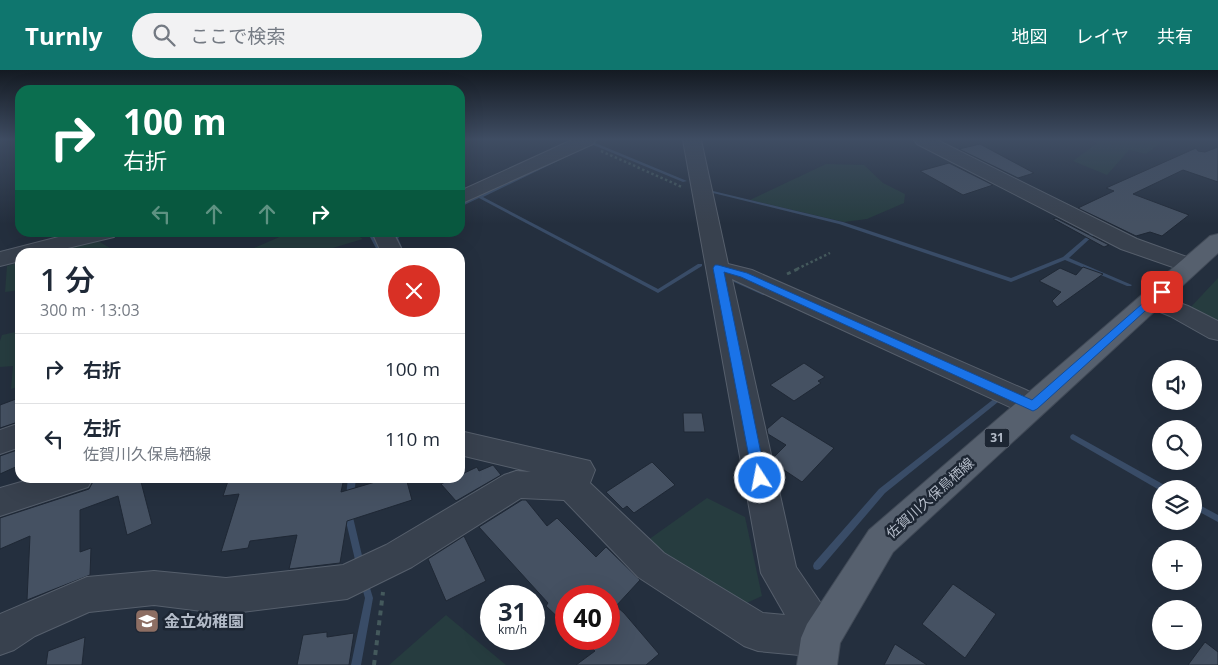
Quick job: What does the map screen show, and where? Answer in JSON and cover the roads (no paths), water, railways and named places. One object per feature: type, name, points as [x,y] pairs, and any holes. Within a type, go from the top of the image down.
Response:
[{"type":"main road","name":"佐賀川久保鳥栖線","points":[[819,652],[881,541],[1218,241]]},
{"type":"street","points":[[465,196],[524,168]]},
{"type":"street","points":[[698,168],[779,573],[819,652]]},
{"type":"street","points":[[978,168],[1129,244],[1190,266]]},
{"type":"street","points":[[42,248],[88,237]]},
{"type":"street","points":[[95,237],[92,246],[96,248]]},
{"type":"street","points":[[0,259],[15,255]]},
{"type":"street","points":[[718,268],[744,275],[767,285],[1033,406]]},
{"type":"street","points":[[1152,300],[1179,311],[1218,332]]},
{"type":"street","points":[[0,442],[15,437]]},
{"type":"street","points":[[465,444],[578,470],[572,487]]},
{"type":"street","points":[[0,502],[61,483]]},
{"type":"street","points":[[0,636],[22,623],[88,595],[154,588],[226,596],[362,575],[399,556],[516,484],[572,487],[651,565],[758,632],[819,652]]},
{"type":"waterway","points":[[465,204],[540,168]]},
{"type":"waterway","points":[[653,168],[685,181]]},
{"type":"waterway","points":[[715,192],[841,223],[1011,280],[1065,258]]},
{"type":"waterway","points":[[480,197],[658,291],[700,265]]},
{"type":"waterway","points":[[1065,258],[1094,233],[1088,230]]},
{"type":"waterway","points":[[372,237],[378,248]]},
{"type":"waterway","points":[[395,237],[400,248]]},
{"type":"waterway","points":[[1065,258],[1129,285]]},
{"type":"waterway","points":[[736,281],[765,294]]},
{"type":"waterway","points":[[817,566],[882,491],[1000,398],[996,396]]},
{"type":"waterway","points":[[1073,437],[1152,482]]},
{"type":"waterway","points":[[350,496],[351,483]]},
{"type":"waterway","points":[[1202,510],[1218,519]]},
{"type":"waterway","points":[[348,513],[360,564]]},
{"type":"waterway","points":[[356,665],[369,598],[364,581]]},
{"type":"place","name":"金立幼稚園","points":[[147,621]]}]
